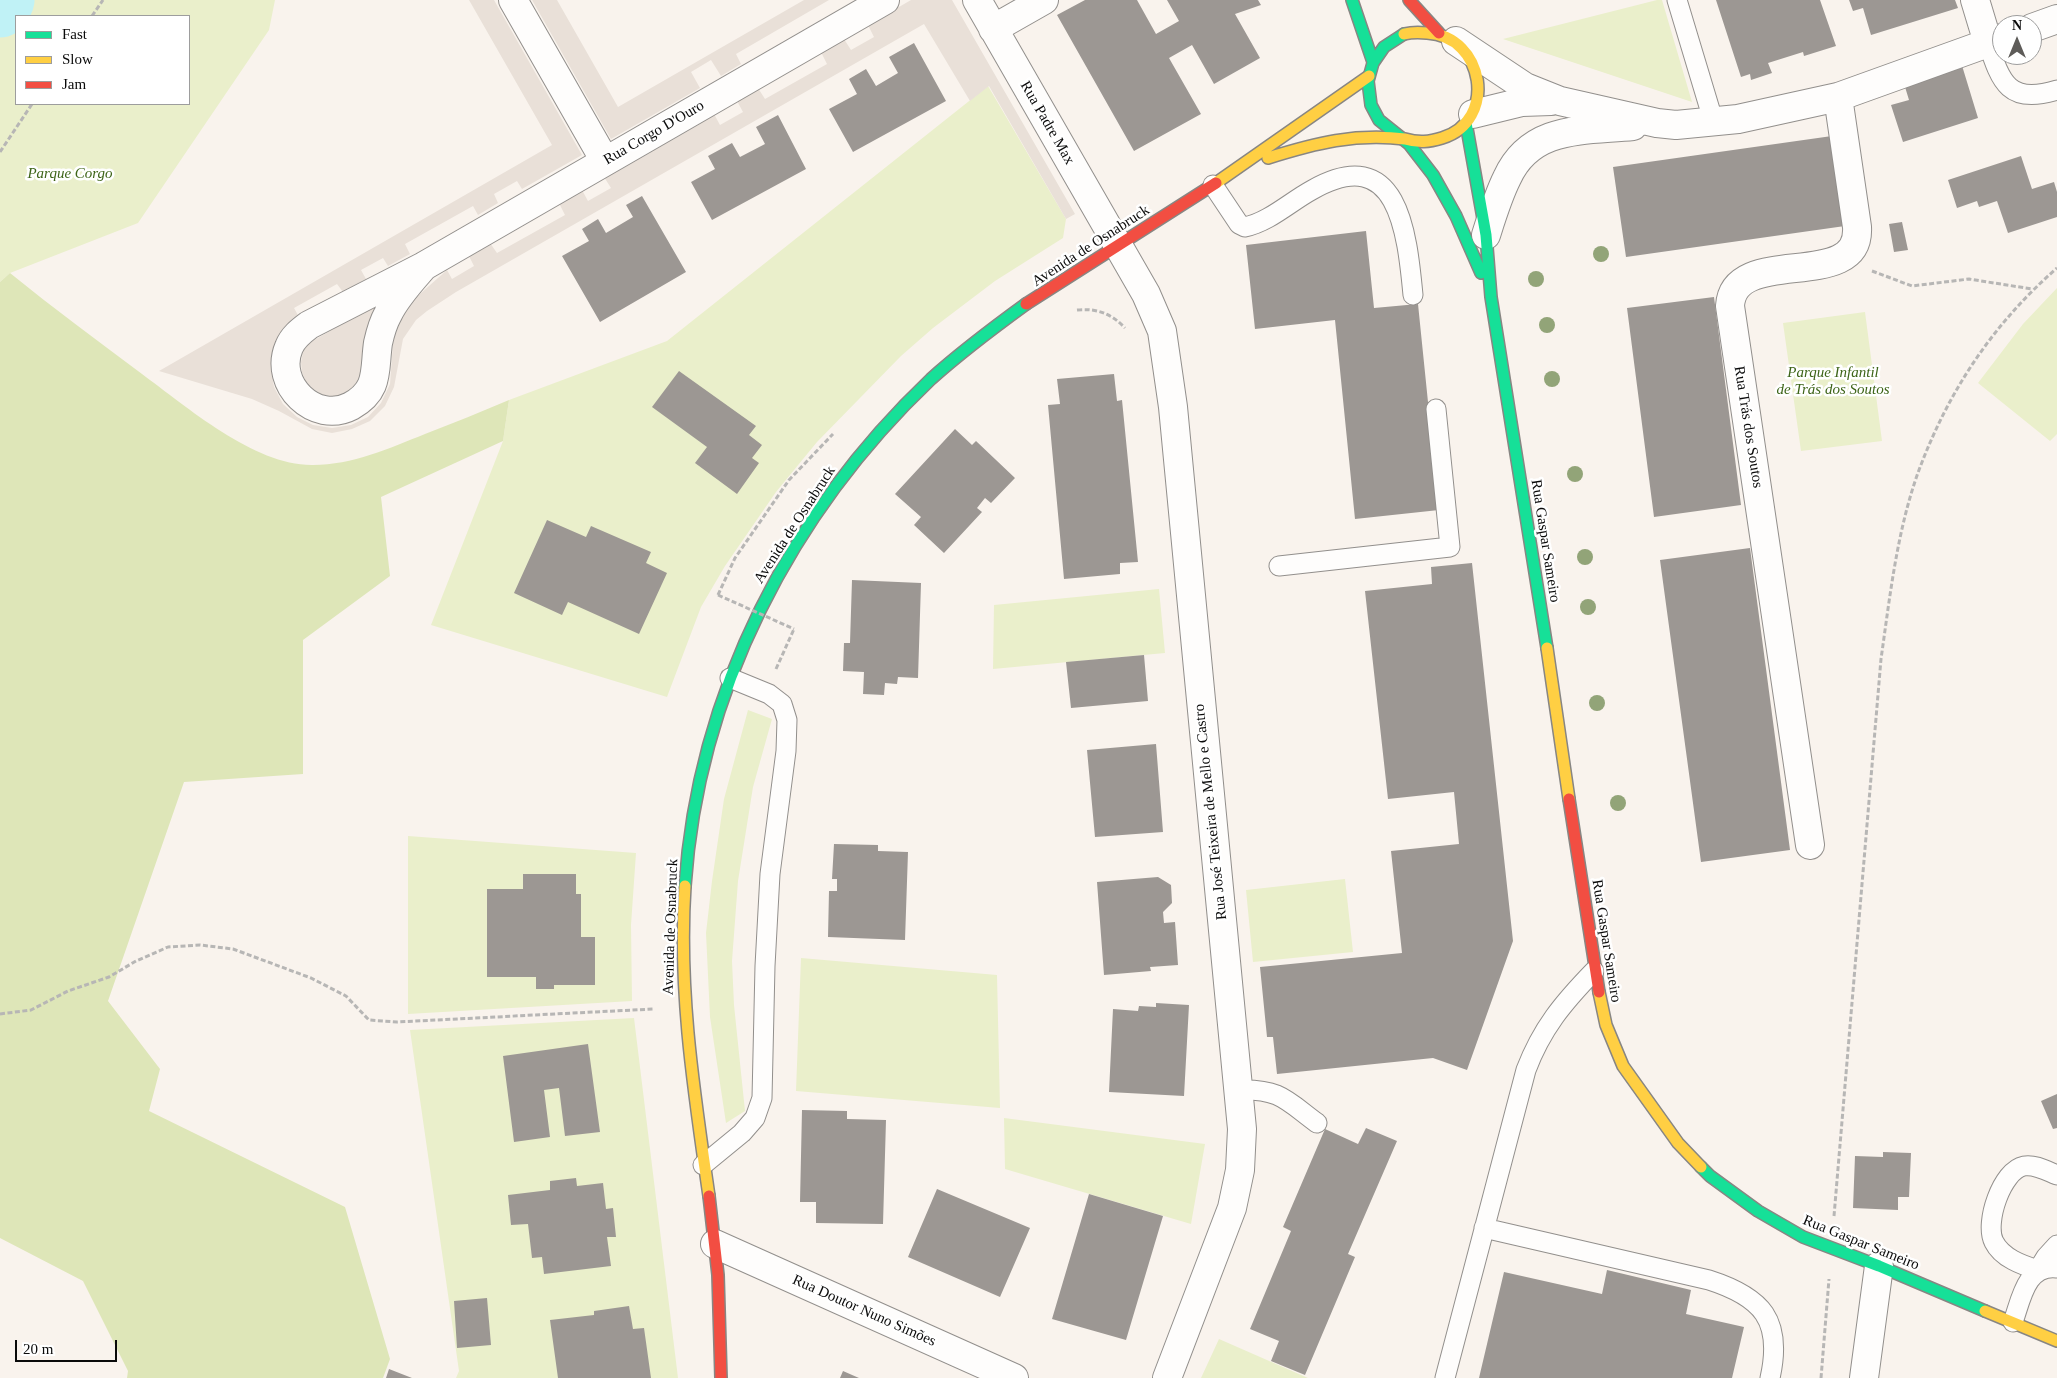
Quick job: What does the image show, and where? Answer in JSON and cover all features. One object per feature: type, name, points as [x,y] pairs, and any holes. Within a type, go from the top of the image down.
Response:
[{"type":"main road","points":[[1352,0],[1373,62]]},
{"type":"main road","points":[[1240,167],[1325,140],[1357,136],[1387,136],[1426,143],[1440,140],[1455,133],[1470,119],[1479,98],[1480,80],[1475,64],[1465,49],[1446,35],[1409,0]]},
{"type":"main road","points":[[1446,35],[1423,31],[1408,33],[1394,39],[1382,49],[1373,62],[1368,76],[1368,94],[1374,112],[1385,127],[1405,139],[1439,185],[1463,230],[1491,297]]},
{"type":"main road","points":[[1240,167],[1368,76]]},
{"type":"main road","points":[[1470,119],[1486,235],[1491,297]]},
{"type":"main road","name":"Avenida de Osnabruck","points":[[720,1378],[720,1315],[715,1244],[703,1165],[684,1007],[682,938],[690,832],[707,748],[730,678],[763,603],[785,563],[835,487],[886,424],[943,369],[1009,317],[1240,167]]},
{"type":"main road","name":"Rua Gaspar Sameiro","points":[[1491,297],[1545,637],[1594,971],[1606,1025],[1623,1066],[1678,1142],[1710,1176],[1738,1198],[1803,1237],[1879,1266],[2057,1340]]},
{"type":"street","points":[[513,0],[605,161]]},
{"type":"street","name":"Rua Corgo D'Ouro","points":[[424,266],[395,301],[388,314],[378,343],[376,372],[372,387],[363,398],[350,406],[334,410],[319,409],[305,402],[294,392],[287,378],[288,347],[297,334],[309,325],[424,266],[885,0]]},
{"type":"street","name":"Rua Padre Max","points":[[977,0],[1118,245]]},
{"type":"street","points":[[993,28],[1044,0]]},
{"type":"street","points":[[1974,0],[1992,35]]},
{"type":"street","points":[[2042,24],[2057,19]]},
{"type":"street","points":[[1446,35],[1524,86],[1560,101],[1657,124]]},
{"type":"street","points":[[1486,235],[1507,176],[1524,152],[1536,143],[1551,136],[1570,132],[1657,124],[1676,125],[1738,120],[1838,97],[1992,42]]},
{"type":"street","points":[[1838,97],[1858,235],[1854,248],[1840,259]]},
{"type":"street","points":[[1470,119],[1522,102],[1560,101]]},
{"type":"street","name":"Rua José Teixeira de Mello e Castro","points":[[1118,245],[1153,307],[1164,341],[1173,407],[1212,828],[1240,1090],[1242,1150],[1234,1199],[1225,1228],[1167,1378]]},
{"type":"street","name":"Rua Trás dos Soutos","points":[[1810,845],[1731,314],[1731,298],[1737,285],[1749,278],[1840,259]]},
{"type":"street","name":"Rua Doutor Nuno Simões","points":[[715,1244],[1014,1378]]},
{"type":"street","points":[[1864,1378],[1879,1266]]},
{"type":"lane","points":[[1677,0],[1714,123]]},
{"type":"lane","points":[[1996,65],[2007,86],[2015,92],[2037,94],[2057,90]]},
{"type":"lane","points":[[1212,185],[1237,222],[1245,228],[1259,222],[1330,180],[1354,175],[1375,180],[1387,192],[1399,217],[1408,255],[1413,295]]},
{"type":"lane","points":[[1279,566],[1450,548],[1436,409]]},
{"type":"lane","points":[[703,1165],[742,1133],[755,1118],[762,1098],[765,966],[770,874],[786,751],[787,720],[782,704],[769,694],[730,678]]},
{"type":"lane","points":[[1444,1378],[1526,1070],[1551,1019],[1594,971]]},
{"type":"lane","points":[[1240,1090],[1262,1090],[1278,1095],[1317,1123]]},
{"type":"lane","points":[[2048,1269],[2020,1264],[2001,1252],[1991,1236],[1990,1219],[2005,1181],[2013,1170],[2032,1166],[2057,1175]]},
{"type":"lane","points":[[1484,1228],[1709,1280],[1740,1292],[1753,1300],[1764,1312],[1770,1326],[1774,1340],[1770,1378]]},
{"type":"lane","points":[[2048,1269],[2046,1257],[2057,1245]]},
{"type":"lane","points":[[2013,1322],[2030,1278],[2048,1269]]},
{"type":"path","points":[[93,15],[103,0]]},
{"type":"path","points":[[0,152],[31,105]]},
{"type":"path","points":[[1840,259],[1912,286],[1969,279],[2033,289]]},
{"type":"path","points":[[1821,1378],[1881,659],[1902,529],[1918,471],[1942,414],[1970,365],[2033,289],[2057,268]]},
{"type":"path","points":[[735,558],[718,595],[794,629],[772,677]]},
{"type":"path","points":[[0,1014],[31,1010],[68,991],[109,977],[136,961],[168,947],[200,945],[233,949],[311,978],[346,996],[369,1020],[397,1022],[684,1007]]},
{"type":"green space","name":"Parque Corgo","points":[[0,0],[275,0],[269,30],[138,223],[10,273],[0,282]]},
{"type":"green space","points":[[1662,0],[1692,102],[1503,39]]},
{"type":"green space","points":[[988,86],[1066,219],[1063,238],[995,281],[933,328],[901,356],[817,442],[776,492],[725,566],[701,607],[667,697],[431,625],[503,441],[509,400],[667,341]]},
{"type":"green space","points":[[10,273],[201,418],[245,445],[268,456],[291,463],[328,464],[370,455],[509,400],[503,441],[381,497],[390,576],[303,640],[303,774],[184,782],[108,1001],[160,1069],[149,1111],[345,1207],[390,1359],[383,1378],[127,1378],[128,1371],[83,1281],[0,1238],[0,282]]},
{"type":"green space","points":[[2057,288],[2057,434],[2050,441],[1978,383],[2023,324]]},
{"type":"green space","name":"Parque Infantil de Trás dos Soutos","points":[[1865,312],[1882,441],[1801,451],[1783,323]]},
{"type":"green space","points":[[1159,589],[1165,653],[993,669],[994,605]]},
{"type":"green space","points":[[748,710],[772,719],[753,787],[738,881],[732,961],[734,1005],[745,1111],[726,1123],[710,1017],[706,933],[724,799]]},
{"type":"green space","points":[[408,836],[636,853],[631,925],[632,1001],[408,1014]]},
{"type":"green space","points":[[1345,879],[1353,952],[1253,962],[1246,890]]},
{"type":"green space","points":[[801,958],[997,975],[1000,1108],[796,1091]]},
{"type":"green space","points":[[634,1018],[678,1378],[456,1378],[459,1371],[410,1030]]},
{"type":"green space","points":[[1004,1118],[1205,1144],[1191,1224],[1005,1169]]},
{"type":"green space","points":[[1219,1339],[1308,1378],[1201,1378]]},
{"type":"shaded area","points":[[469,0],[494,0],[582,155],[522,189],[517,181],[494,194],[498,203],[478,215],[473,206],[405,244],[410,254],[388,266],[383,258],[361,270],[366,279],[343,292],[337,284],[294,308],[299,317],[274,350],[271,368],[274,387],[283,404],[297,417],[313,425],[332,428],[351,425],[368,417],[381,403],[390,384],[393,343],[398,321],[412,301],[447,270],[452,279],[474,266],[469,256],[490,243],[497,253],[565,215],[559,203],[582,190],[588,201],[611,188],[604,177],[714,114],[720,125],[743,112],[737,101],[758,88],[765,99],[827,64],[821,52],[844,39],[851,50],[874,37],[868,25],[911,0],[952,0],[1075,214],[1066,219],[989,86],[970,101],[924,24],[456,292],[427,311],[416,320],[403,339],[394,387],[385,406],[370,421],[352,429],[332,433],[312,429],[252,399],[159,371],[552,145]]},
{"type":"shaded area","points":[[532,0],[557,0],[618,107],[804,0],[829,0],[736,54],[741,64],[721,76],[711,60],[691,72],[700,88],[611,139]]},
{"type":"shaded area","points":[[380,302],[363,373],[358,383],[352,390],[342,395],[322,395],[313,389],[306,382],[301,362],[303,352],[309,343]]},
{"type":"building","points":[[1085,0],[1137,0],[1156,34],[1179,21],[1167,0],[1258,0],[1261,5],[1235,14],[1260,58],[1214,84],[1192,45],[1169,58],[1201,114],[1134,151],[1057,15]]},
{"type":"building","points":[[1716,0],[1820,0],[1836,46],[1804,56],[1803,52],[1768,63],[1772,73],[1751,80],[1750,74],[1741,77]]},
{"type":"building","points":[[1849,0],[1955,0],[1958,8],[1871,35],[1863,8],[1853,11]]},
{"type":"building","points":[[914,43],[946,101],[853,152],[829,109],[857,94],[849,79],[866,69],[876,86],[898,73],[889,57]]},
{"type":"building","points":[[1960,59],[1978,118],[1903,142],[1891,105],[1909,100],[1902,77]]},
{"type":"building","points":[[778,115],[806,169],[712,220],[691,182],[715,169],[708,156],[732,143],[740,157],[765,144],[756,127]]},
{"type":"building","points":[[1839,135],[1852,225],[1626,257],[1613,167]]},
{"type":"building","points":[[2021,156],[2032,189],[2054,182],[2057,192],[2057,217],[2008,233],[1997,201],[1979,207],[1977,201],[1957,208],[1948,180]]},
{"type":"building","points":[[642,196],[686,272],[600,322],[562,256],[589,241],[582,229],[598,219],[606,233],[633,217],[626,205]]},
{"type":"building","points":[[1902,222],[1908,250],[1894,252],[1889,224]]},
{"type":"building","points":[[1366,231],[1374,308],[1418,304],[1439,510],[1355,519],[1335,320],[1255,329],[1246,245]]},
{"type":"building","points":[[1714,297],[1741,505],[1654,517],[1627,308]]},
{"type":"building","points":[[679,371],[756,426],[749,435],[762,445],[752,458],[759,463],[737,494],[695,463],[707,447],[652,407]]},
{"type":"building","points":[[1114,374],[1117,401],[1122,400],[1138,562],[1120,563],[1120,574],[1064,579],[1048,405],[1060,404],[1057,379]]},
{"type":"building","points":[[955,429],[972,445],[976,441],[1015,478],[991,503],[985,498],[977,508],[982,512],[944,553],[914,525],[921,517],[895,494]]},
{"type":"building","points":[[547,520],[586,537],[591,526],[651,552],[646,563],[667,573],[639,634],[568,602],[562,615],[514,593]]},
{"type":"building","points":[[1750,548],[1790,850],[1701,862],[1660,560]]},
{"type":"building","points":[[1472,563],[1513,941],[1467,1070],[1433,1058],[1277,1074],[1273,1037],[1267,1037],[1260,967],[1402,953],[1391,851],[1459,844],[1454,792],[1388,799],[1365,591],[1432,584],[1431,567]]},
{"type":"building","points":[[852,580],[921,583],[918,678],[898,677],[897,684],[885,683],[884,695],[863,694],[864,672],[843,671],[844,643],[850,643]]},
{"type":"building","points":[[1144,655],[1148,701],[1071,708],[1066,662]]},
{"type":"building","points":[[1156,744],[1163,832],[1095,837],[1087,750]]},
{"type":"building","points":[[834,844],[878,845],[878,851],[908,852],[905,940],[828,937],[829,891],[837,891],[837,879],[832,879]]},
{"type":"building","points":[[523,874],[576,874],[576,894],[581,894],[581,937],[595,937],[595,985],[554,985],[554,989],[536,989],[536,977],[487,977],[487,889],[523,889]]},
{"type":"building","points":[[1158,877],[1171,885],[1172,903],[1163,912],[1164,923],[1175,922],[1178,965],[1150,967],[1151,971],[1104,975],[1097,882]]},
{"type":"building","points":[[1156,1003],[1189,1005],[1184,1096],[1109,1092],[1113,1009],[1138,1011],[1139,1006],[1156,1007]]},
{"type":"building","points":[[588,1044],[600,1132],[565,1136],[559,1088],[544,1090],[550,1137],[514,1142],[503,1056]]},
{"type":"building","points":[[2057,1094],[2057,1128],[2053,1129],[2041,1101]]},
{"type":"building","points":[[802,1110],[847,1111],[847,1119],[886,1120],[883,1224],[816,1223],[816,1202],[800,1202]]},
{"type":"building","points":[[1366,1128],[1397,1141],[1348,1254],[1355,1257],[1305,1375],[1271,1361],[1279,1341],[1250,1329],[1291,1231],[1283,1227],[1325,1129],[1358,1144]]},
{"type":"building","points":[[1883,1152],[1911,1153],[1909,1197],[1898,1197],[1898,1210],[1853,1208],[1855,1156],[1883,1157]]},
{"type":"building","points":[[576,1178],[577,1186],[603,1183],[606,1209],[613,1208],[616,1237],[607,1237],[611,1266],[544,1274],[542,1257],[532,1258],[528,1224],[511,1225],[508,1195],[550,1190],[550,1181]]},
{"type":"building","points":[[937,1189],[1030,1228],[1000,1297],[908,1257]]},
{"type":"building","points":[[1089,1194],[1163,1216],[1126,1340],[1052,1319]]},
{"type":"building","points":[[1607,1270],[1691,1290],[1686,1314],[1744,1327],[1732,1378],[1479,1378],[1504,1272],[1602,1294]]},
{"type":"building","points":[[487,1298],[491,1345],[457,1348],[454,1301]]},
{"type":"building","points":[[629,1306],[633,1329],[644,1328],[651,1378],[558,1378],[550,1320],[594,1315],[594,1311]]},
{"type":"building","points":[[389,1369],[412,1378],[386,1378]]},
{"type":"building","points":[[843,1371],[859,1378],[840,1378]]},
{"type":"waterway","points":[[0,7],[4,0]]},
{"type":"traffic: fast","points":[[1352,0],[1373,62]]},
{"type":"traffic: fast","points":[[1404,34],[1384,47],[1373,63],[1368,81],[1371,105],[1379,120],[1409,144],[1433,175],[1456,216],[1481,273]]},
{"type":"traffic: fast","points":[[1466,123],[1486,235],[1491,297],[1547,648]]},
{"type":"traffic: fast","points":[[685,886],[694,814],[709,744],[732,675],[760,610],[795,547],[835,487],[881,431],[942,369],[977,340],[1026,304]]},
{"type":"traffic: fast","points":[[1701,1167],[1710,1176],[1758,1211],[1803,1237],[1879,1266],[1985,1311]]},
{"type":"traffic: slow","points":[[1404,34],[1424,33],[1447,38],[1462,48],[1472,63],[1477,80],[1477,98],[1471,115],[1460,129],[1442,138],[1433,140],[1405,139]]},
{"type":"traffic: slow","points":[[1216,183],[1369,76]]},
{"type":"traffic: slow","points":[[1268,158],[1319,144],[1352,138],[1387,137],[1405,139]]},
{"type":"traffic: slow","points":[[1547,648],[1569,799]]},
{"type":"traffic: slow","points":[[685,886],[684,964],[689,1041],[709,1196]]},
{"type":"traffic: slow","points":[[1599,992],[1606,1025],[1623,1066],[1678,1143],[1701,1167]]},
{"type":"traffic: slow","points":[[1985,1311],[2057,1341]]},
{"type":"traffic: jam","points":[[1409,0],[1439,33]]},
{"type":"traffic: jam","points":[[1026,304],[1216,183]]},
{"type":"traffic: jam","points":[[1569,799],[1599,992]]},
{"type":"traffic: jam","points":[[709,1196],[718,1275],[721,1378]]}]
